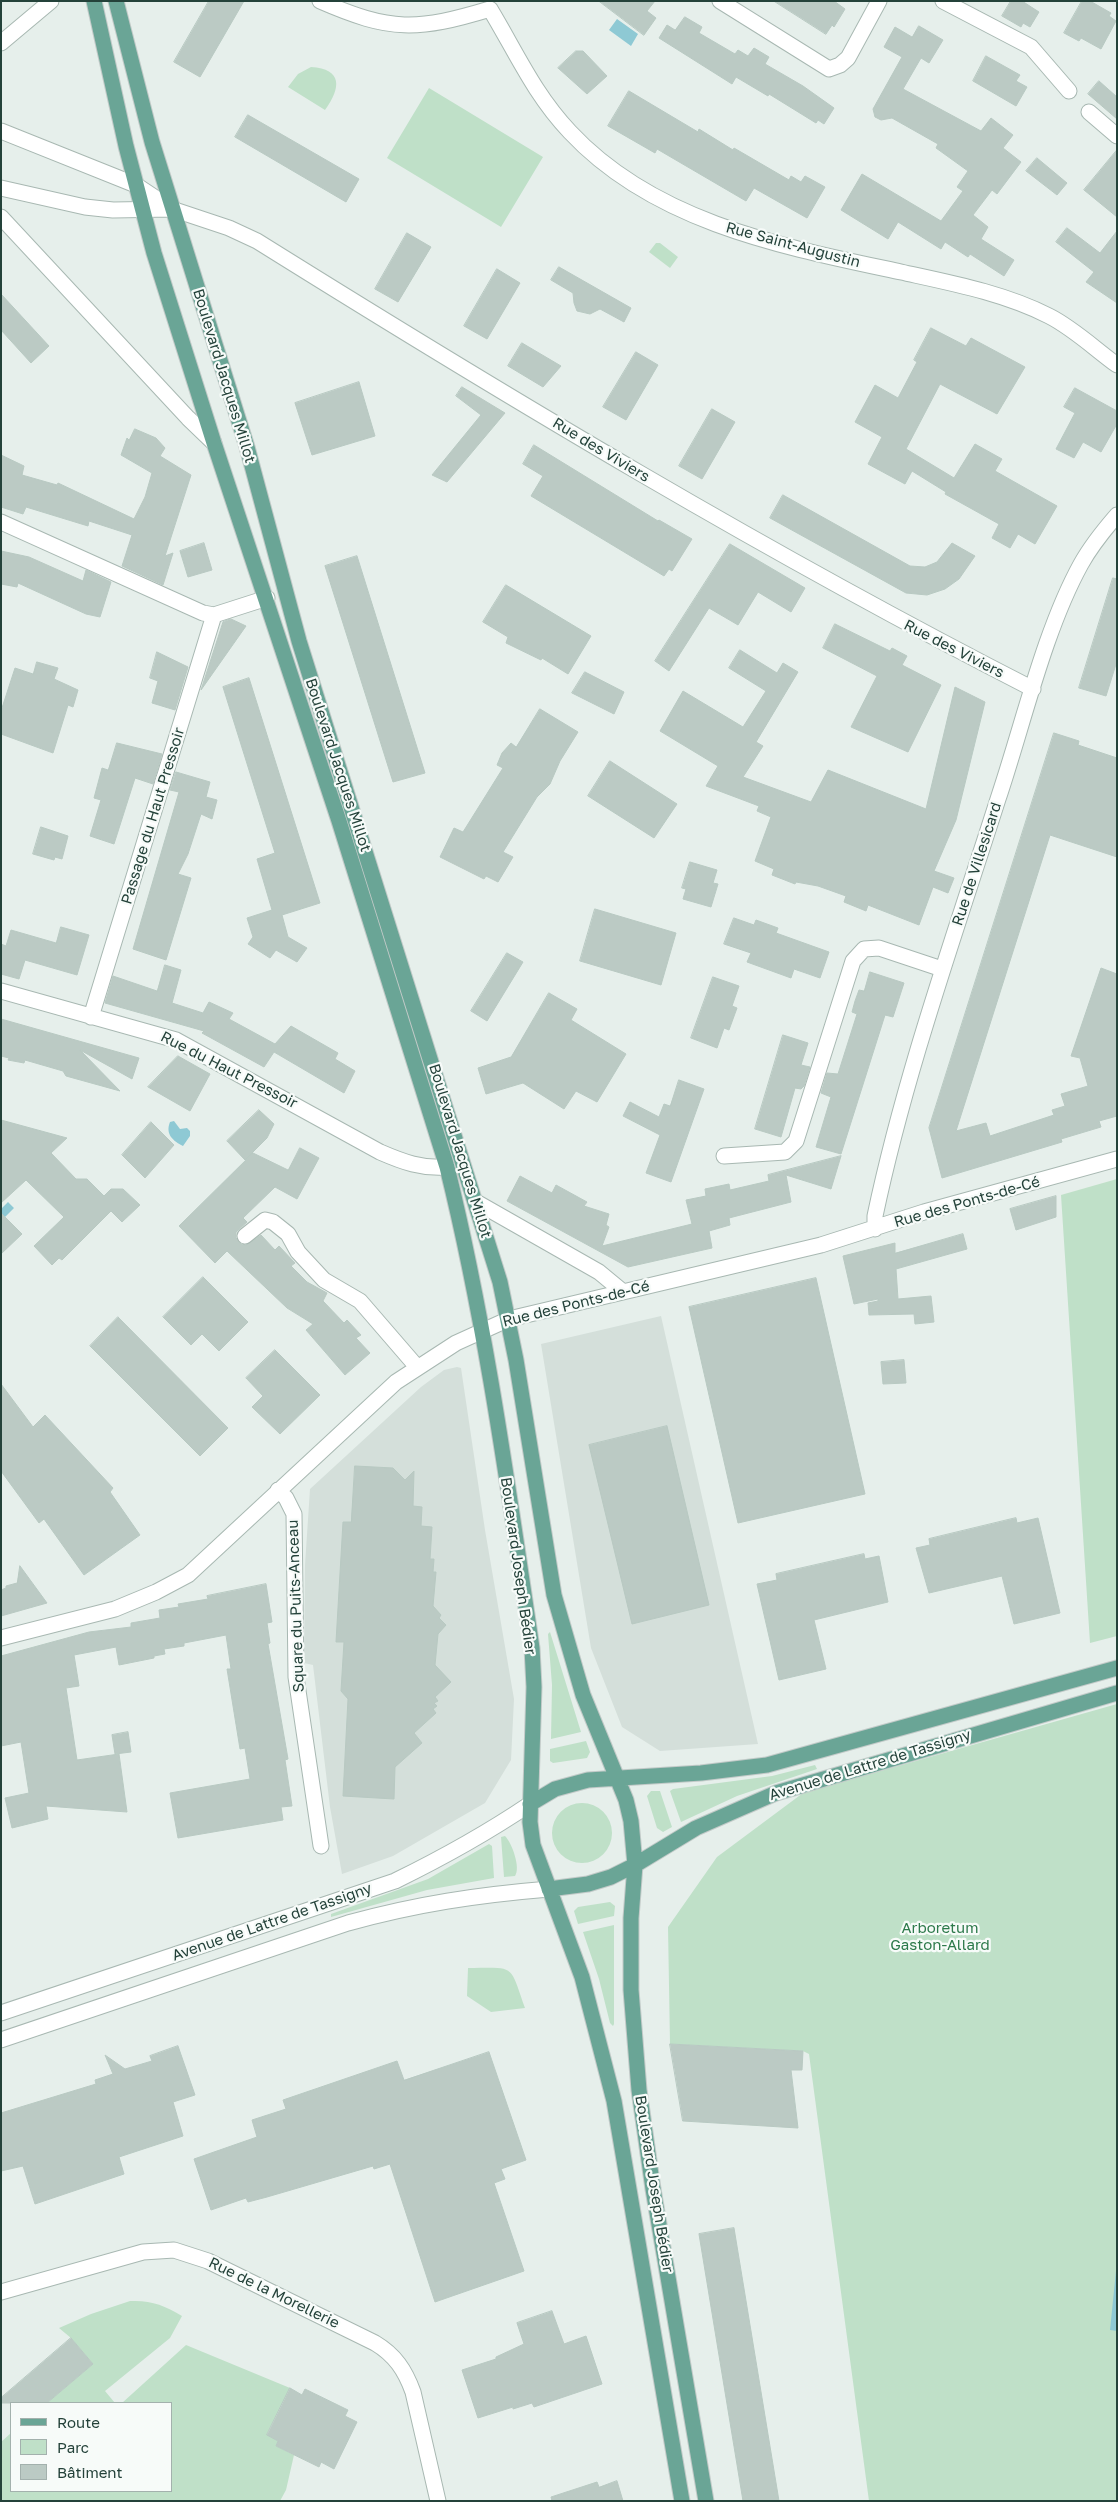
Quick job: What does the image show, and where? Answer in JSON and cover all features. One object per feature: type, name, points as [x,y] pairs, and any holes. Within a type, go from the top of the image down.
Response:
[{"type":"main road","name":"Boulevard Jacques Millot","points":[[94,1],[142,209],[214,443],[267,598],[448,1167],[482,1330]]},
{"type":"main road","name":"Boulevard Jacques Millot","points":[[116,1],[147,124],[247,447],[299,641],[476,1202],[509,1319]]},
{"type":"main road","name":"Boulevard Joseph Bédier","points":[[509,1319],[554,1595],[582,1695],[617,1778]]},
{"type":"main road","name":"Boulevard Joseph Bédier","points":[[482,1330],[532,1648],[534,1726],[530,1804]]},
{"type":"main road","name":"Avenue de Lattre de Tassigny","points":[[617,1778],[701,1773],[767,1765],[1117,1668]]},
{"type":"main road","name":"Avenue de Lattre de Tassigny","points":[[635,1865],[696,1828],[776,1793],[1117,1693]]},
{"type":"main road","points":[[617,1778],[632,1821],[635,1865],[611,1877],[588,1884],[549,1889],[533,1845],[530,1804],[555,1789],[576,1782],[617,1778]]},
{"type":"main road","name":"Boulevard Joseph Bédier","points":[[635,1865],[631,1918],[631,1990],[639,2090],[706,2501]]},
{"type":"main road","name":"Boulevard Joseph Bédier","points":[[549,1889],[582,1977],[614,2101],[682,2501]]},
{"type":"street","points":[[1,43],[51,1]]},
{"type":"street","points":[[320,1],[368,21],[393,26],[423,25],[456,19],[492,5]]},
{"type":"street","points":[[720,1],[829,69],[840,65],[848,58],[879,1]]},
{"type":"street","points":[[943,1],[1031,47],[1069,91]]},
{"type":"street","name":"Rue Saint-Augustin","points":[[492,5],[519,64],[552,111],[571,133],[605,164],[656,198],[719,225],[754,237],[833,258],[944,282],[1020,304],[1050,316],[1117,365]]},
{"type":"street","points":[[1089,112],[1117,136]]},
{"type":"street","points":[[1,131],[136,185],[172,209]]},
{"type":"street","points":[[1,188],[85,207],[172,209]]},
{"type":"street","name":"Rue des Viviers","points":[[172,209],[229,228],[256,241],[472,374],[831,584],[1033,689]]},
{"type":"street","name":"Boulevard Jacques Millot","points":[[1,217],[188,418],[214,443]]},
{"type":"street","name":"Rue de Villesicard","points":[[875,1229],[874,1216],[886,1160],[942,969],[1033,689],[1068,591],[1096,540],[1117,515]]},
{"type":"street","points":[[1,522],[203,613],[214,615],[267,598]]},
{"type":"street","name":"Passage du Haut Pressoir","points":[[91,1017],[214,615]]},
{"type":"street","points":[[724,1156],[785,1152],[796,1141],[853,961],[864,949],[880,948],[942,969]]},
{"type":"street","name":"Rue du Haut Pressoir","points":[[1,991],[91,1017],[155,1032],[176,1040],[380,1152],[411,1165],[430,1168],[448,1167]]},
{"type":"street","name":"Rue des Ponts-de-Cé","points":[[1,1638],[115,1609],[188,1576],[278,1490],[396,1382],[417,1367],[482,1330],[509,1319],[814,1246],[875,1229],[924,1212],[1117,1159]]},
{"type":"street","points":[[476,1202],[599,1272],[622,1291]]},
{"type":"street","points":[[245,1236],[265,1220],[273,1222],[288,1234],[298,1252],[324,1280],[360,1301],[417,1367]]},
{"type":"street","name":"Square du Puits-Anceau","points":[[278,1490],[286,1498],[294,1514],[296,1677],[321,1846]]},
{"type":"street","name":"Avenue de Lattre de Tassigny","points":[[1,2013],[395,1881],[494,1829],[530,1804]]},
{"type":"street","name":"Avenue de Lattre de Tassigny","points":[[1,2040],[348,1923],[403,1908],[446,1900],[549,1889]]},
{"type":"street","name":"Rue de la Morellerie","points":[[1,2292],[143,2252],[174,2250],[208,2260],[374,2343],[393,2356],[408,2378],[438,2501]]},
{"type":"shaded area","points":[[661,1316],[758,1744],[660,1751],[622,1727],[591,1648],[541,1344]]},
{"type":"shaded area","points":[[461,1368],[485,1530],[514,1699],[511,1760],[485,1803],[393,1856],[342,1874],[330,1807],[313,1665],[304,1663],[305,1565],[310,1489],[421,1387],[444,1370]]},
{"type":"green space","points":[[311,67],[329,71],[336,81],[334,94],[325,110],[288,87],[298,74]]},
{"type":"green space","points":[[429,88],[543,157],[501,227],[387,158]]},
{"type":"green space","points":[[656,243],[660,243],[678,257],[670,268],[649,252]]},
{"type":"green space","points":[[1117,1179],[1117,1636],[1090,1643],[1061,1195]]},
{"type":"green space","points":[[550,1632],[581,1732],[551,1739],[552,1685],[548,1634]]},
{"type":"green space","name":"Arboretum Gaston-Allard","points":[[1117,1704],[1117,2501],[869,2501],[809,2054],[803,2051],[670,2044],[668,1927],[717,1857],[803,1793]]},
{"type":"green space","points":[[586,1741],[590,1752],[587,1758],[553,1763],[550,1761],[550,1749]]},
{"type":"green space","points":[[815,1765],[817,1769],[737,1796],[681,1822],[670,1791],[673,1789],[772,1776]]},
{"type":"green space","points":[[651,1791],[660,1791],[672,1827],[663,1832],[657,1828],[647,1796]]},
{"type":"green space","points":[[576,1803],[588,1803],[599,1808],[607,1816],[612,1827],[610,1845],[599,1858],[588,1863],[576,1863],[565,1858],[557,1850],[552,1839],[552,1827],[557,1816],[565,1808]]},
{"type":"green space","points":[[505,1836],[515,1856],[517,1872],[515,1876],[504,1877],[501,1837]]},
{"type":"green space","points":[[489,1844],[492,1846],[494,1878],[427,1890],[331,1917],[331,1914],[428,1879]]},
{"type":"green space","points":[[610,1902],[615,1906],[614,1916],[578,1924],[574,1911],[578,1907]]},
{"type":"green space","points":[[614,1925],[613,2026],[610,2023],[599,1979],[583,1932]]},
{"type":"green space","points":[[468,1968],[495,1968],[508,1971],[513,1976],[525,2008],[491,2012],[467,1996]]},
{"type":"green space","points":[[130,2301],[144,2301],[157,2304],[182,2316],[170,2338],[105,2391],[114,2402],[48,2402],[93,2364],[71,2338],[59,2328],[91,2314]]},
{"type":"green space","points":[[186,2345],[290,2388],[267,2434],[278,2441],[276,2446],[294,2455],[286,2490],[280,2501],[1,2501],[1,2442],[10,2434],[10,2492],[172,2492],[172,2402],[123,2402]]},
{"type":"water","points":[[617,19],[638,34],[631,46],[609,30]]},
{"type":"water","points":[[174,1121],[180,1129],[187,1128],[190,1131],[190,1136],[183,1146],[176,1142],[169,1134],[170,1122]]},
{"type":"water","points":[[8,1202],[14,1208],[1,1221],[1,1209]]},
{"type":"water","points":[[1117,2261],[1117,2331],[1110,2330]]},
{"type":"building","points":[[209,1],[244,1],[200,77],[174,62]]},
{"type":"building","points":[[599,1],[655,1],[647,11],[656,18],[644,35]]},
{"type":"building","points":[[774,1],[834,1],[845,9],[834,27],[832,25],[826,34]]},
{"type":"building","points":[[1011,1],[1022,1],[1039,12],[1030,27],[1023,23],[1021,27],[1002,16]]},
{"type":"building","points":[[1082,1],[1090,1],[1111,13],[1109,16],[1116,21],[1101,49],[1081,38],[1079,41],[1064,33]]},
{"type":"building","points":[[685,17],[702,27],[699,33],[735,54],[738,50],[748,56],[754,48],[769,57],[765,64],[803,86],[834,108],[824,124],[818,120],[816,123],[769,94],[768,96],[736,77],[732,84],[659,38],[667,25],[675,30]]},
{"type":"building","points":[[919,26],[943,40],[929,63],[921,58],[903,89],[981,131],[991,118],[1013,135],[1003,148],[1021,162],[997,194],[992,190],[973,215],[988,227],[981,239],[1014,260],[1004,276],[970,254],[968,257],[945,242],[941,249],[898,222],[888,239],[841,210],[862,174],[941,221],[963,191],[957,187],[968,171],[936,148],[938,144],[892,118],[881,120],[875,117],[873,109],[902,57],[884,47],[895,27],[912,37]]},
{"type":"building","points":[[576,51],[583,51],[607,76],[587,94],[558,68]]},
{"type":"building","points":[[986,56],[1020,75],[1016,81],[1027,87],[1016,106],[973,81]]},
{"type":"building","points":[[1099,81],[1117,97],[1117,119],[1088,94]]},
{"type":"building","points":[[629,91],[698,132],[699,129],[733,150],[734,148],[789,180],[791,176],[801,182],[805,176],[825,187],[807,218],[754,188],[746,201],[657,149],[655,153],[608,126]]},
{"type":"building","points":[[248,115],[359,179],[346,202],[235,137]]},
{"type":"building","points":[[1117,150],[1117,217],[1084,190]]},
{"type":"building","points":[[1037,158],[1067,183],[1057,195],[1026,171]]},
{"type":"building","points":[[1067,228],[1100,253],[1117,231],[1117,303],[1086,282],[1094,272],[1056,242]]},
{"type":"building","points":[[407,233],[431,247],[398,302],[375,289]]},
{"type":"building","points":[[559,267],[631,308],[624,322],[600,309],[590,314],[577,311],[573,293],[551,280]]},
{"type":"building","points":[[497,269],[520,283],[487,339],[464,326]]},
{"type":"building","points":[[1,294],[49,346],[31,363],[1,330]]},
{"type":"building","points":[[931,328],[966,346],[971,338],[1025,367],[997,414],[940,384],[906,449],[954,478],[975,444],[1002,459],[995,471],[1057,506],[1035,544],[1018,534],[1010,548],[992,538],[999,524],[945,494],[946,492],[912,471],[905,484],[868,464],[882,437],[855,422],[875,385],[898,398],[917,362],[914,360]]},
{"type":"building","points":[[522,343],[561,366],[543,387],[508,366]]},
{"type":"building","points":[[636,352],[658,365],[626,420],[603,407]]},
{"type":"building","points":[[359,382],[375,436],[312,455],[295,403]]},
{"type":"building","points":[[462,387],[505,413],[447,482],[432,475],[481,415],[456,396]]},
{"type":"building","points":[[1075,388],[1117,411],[1117,424],[1101,452],[1083,442],[1074,458],[1056,449],[1075,413],[1064,407]]},
{"type":"building","points":[[712,409],[735,422],[702,479],[679,466]]},
{"type":"building","points":[[135,429],[156,438],[165,448],[160,456],[191,475],[165,556],[173,553],[163,585],[122,566],[132,535],[89,521],[88,526],[26,507],[23,514],[1,507],[1,455],[24,466],[22,475],[57,485],[58,483],[134,519],[145,497],[152,473],[121,455],[127,438],[129,440]]},
{"type":"building","points":[[534,445],[658,521],[692,539],[672,571],[669,569],[664,576],[531,496],[543,476],[523,464]]},
{"type":"building","points":[[783,495],[910,566],[925,567],[937,562],[952,543],[975,556],[959,579],[945,589],[927,595],[906,593],[770,518]]},
{"type":"building","points":[[204,543],[212,570],[188,577],[180,551]]},
{"type":"building","points":[[730,544],[805,588],[791,612],[758,592],[738,625],[709,608],[669,671],[655,661]]},
{"type":"building","points":[[1,551],[29,557],[83,581],[86,570],[111,582],[100,617],[86,614],[18,583],[17,587],[1,584]]},
{"type":"building","points":[[357,556],[425,773],[393,782],[325,566]]},
{"type":"building","points":[[1113,578],[1117,579],[1117,661],[1106,696],[1079,688]]},
{"type":"building","points":[[506,585],[591,636],[568,674],[542,658],[541,660],[506,643],[508,637],[483,622]]},
{"type":"building","points":[[231,619],[246,626],[201,690],[223,622]]},
{"type":"building","points":[[835,624],[890,651],[892,648],[907,656],[902,665],[941,685],[908,752],[851,727],[877,676],[823,648]]},
{"type":"building","points":[[740,650],[777,673],[783,663],[798,672],[756,742],[763,746],[743,777],[811,802],[828,770],[926,809],[955,687],[985,702],[956,820],[934,871],[954,878],[948,893],[933,887],[919,925],[868,905],[866,911],[844,902],[846,896],[818,886],[796,882],[795,884],[772,875],[774,869],[755,861],[771,817],[757,811],[759,806],[706,786],[718,766],[660,731],[683,691],[743,727],[766,691],[729,668]]},
{"type":"building","points":[[157,652],[188,667],[175,710],[152,703],[158,681],[150,678]]},
{"type":"building","points":[[37,662],[58,668],[54,679],[78,690],[73,707],[68,705],[53,753],[1,734],[1,711],[15,668],[33,674]]},
{"type":"building","points":[[585,672],[624,692],[614,714],[572,693]]},
{"type":"building","points":[[249,678],[320,903],[282,915],[288,937],[307,948],[297,962],[276,950],[270,958],[248,944],[253,937],[247,918],[272,910],[257,859],[275,853],[223,687]]},
{"type":"building","points":[[540,709],[578,732],[560,761],[550,784],[537,797],[503,852],[513,857],[498,882],[486,876],[484,879],[440,857],[454,828],[463,832],[503,768],[497,765],[502,753],[511,743],[516,747]]},
{"type":"building","points":[[1054,733],[1079,741],[1078,745],[1117,758],[1117,857],[1050,835],[956,1131],[986,1123],[990,1136],[1054,1115],[1052,1110],[1065,1106],[1061,1094],[1088,1086],[1080,1058],[1071,1056],[1101,968],[1117,974],[1117,1116],[1099,1121],[1101,1127],[1061,1139],[1062,1142],[942,1178],[929,1128]]},
{"type":"building","points":[[117,743],[162,754],[153,784],[135,778],[114,844],[90,836],[101,800],[94,798],[102,768],[108,770]]},
{"type":"building","points":[[610,761],[677,804],[654,838],[588,796]]},
{"type":"building","points":[[176,772],[210,782],[206,797],[217,800],[212,819],[201,814],[188,854],[178,874],[191,878],[166,960],[133,949],[179,792],[170,790]]},
{"type":"building","points":[[41,827],[68,836],[62,859],[55,857],[54,860],[33,854]]},
{"type":"building","points":[[690,862],[717,870],[713,883],[718,884],[711,907],[683,899],[686,889],[682,888]]},
{"type":"building","points":[[595,909],[676,933],[661,985],[580,961]]},
{"type":"building","points":[[734,918],[754,925],[756,920],[778,928],[776,933],[829,952],[820,978],[794,969],[791,978],[747,962],[751,953],[724,944]]},
{"type":"building","points":[[61,927],[89,935],[77,975],[25,960],[19,979],[1,974],[1,944],[6,946],[11,930],[56,943]]},
{"type":"building","points":[[507,953],[523,962],[487,1021],[471,1011]]},
{"type":"building","points":[[165,965],[181,970],[172,1003],[203,1013],[209,1002],[233,1013],[229,1019],[275,1044],[291,1026],[338,1053],[335,1059],[355,1071],[344,1093],[274,1052],[264,1067],[202,1033],[204,1031],[105,1003],[113,976],[157,991]]},
{"type":"building","points":[[870,972],[904,983],[893,1017],[885,1015],[841,1154],[816,1147],[831,1097],[821,1093],[827,1073],[838,1074],[857,1014],[852,1012],[855,1001],[859,990],[864,991]]},
{"type":"building","points":[[713,977],[739,986],[732,1006],[737,1008],[729,1030],[724,1028],[717,1048],[691,1038]]},
{"type":"building","points":[[549,993],[577,1009],[571,1020],[626,1054],[597,1102],[576,1091],[564,1109],[523,1083],[486,1094],[478,1068],[511,1057]]},
{"type":"building","points":[[1,1019],[139,1058],[132,1079],[80,1050],[120,1091],[66,1076],[63,1071],[25,1060],[24,1063],[8,1060],[9,1058],[1,1056]]},
{"type":"building","points":[[783,1035],[808,1043],[801,1065],[810,1067],[804,1086],[801,1089],[795,1088],[781,1137],[755,1129]]},
{"type":"building","points":[[178,1056],[210,1074],[190,1111],[148,1087]]},
{"type":"building","points":[[679,1080],[704,1089],[671,1182],[646,1173],[660,1135],[623,1116],[630,1102],[659,1117],[664,1104],[670,1106]]},
{"type":"building","points":[[259,1110],[274,1124],[267,1138],[245,1160],[227,1141]]},
{"type":"building","points":[[1,1120],[67,1138],[51,1153],[76,1179],[87,1179],[104,1196],[111,1189],[123,1189],[140,1205],[122,1222],[111,1211],[62,1260],[59,1258],[52,1265],[34,1246],[64,1217],[26,1180],[1,1203]]},
{"type":"building","points":[[151,1122],[174,1145],[145,1178],[122,1155]]},
{"type":"building","points":[[300,1148],[319,1158],[297,1199],[275,1187],[243,1218],[247,1222],[236,1232],[236,1238],[241,1244],[246,1245],[261,1235],[275,1250],[279,1246],[295,1263],[291,1266],[307,1282],[327,1293],[323,1301],[344,1323],[347,1320],[361,1335],[356,1338],[370,1353],[345,1375],[306,1330],[313,1324],[287,1308],[227,1251],[215,1263],[179,1226],[253,1153],[288,1170]]},
{"type":"building","points":[[841,1156],[831,1189],[786,1175],[791,1202],[729,1218],[730,1225],[709,1231],[712,1248],[628,1267],[507,1201],[520,1176],[552,1193],[556,1185],[587,1202],[584,1206],[609,1214],[606,1225],[609,1227],[602,1246],[692,1224],[686,1200],[706,1196],[705,1189],[729,1184],[730,1190],[769,1181],[768,1175]]},
{"type":"building","points":[[1056,1196],[1056,1217],[1016,1230],[1010,1209]]},
{"type":"building","points":[[1,1213],[22,1234],[1,1254]]},
{"type":"building","points":[[963,1234],[967,1249],[896,1269],[898,1299],[931,1296],[934,1322],[915,1324],[914,1314],[869,1315],[868,1303],[878,1301],[878,1299],[854,1304],[843,1256],[895,1243],[895,1253]]},
{"type":"building","points":[[203,1277],[248,1322],[219,1351],[202,1334],[191,1345],[163,1317]]},
{"type":"building","points":[[816,1278],[865,1494],[738,1523],[689,1307]]},
{"type":"building","points":[[118,1317],[228,1428],[200,1456],[90,1346]]},
{"type":"building","points":[[275,1350],[320,1395],[280,1434],[252,1407],[263,1396],[246,1378]]},
{"type":"building","points":[[904,1360],[906,1383],[883,1384],[881,1362]]},
{"type":"building","points":[[1,1384],[33,1427],[45,1415],[113,1488],[110,1492],[140,1535],[84,1575],[44,1519],[39,1523],[1,1471]]},
{"type":"building","points":[[667,1426],[709,1605],[632,1624],[589,1445]]},
{"type":"building","points":[[355,1466],[393,1468],[405,1480],[414,1471],[413,1506],[422,1507],[421,1526],[432,1527],[430,1559],[434,1559],[433,1572],[436,1572],[433,1606],[441,1615],[439,1618],[446,1625],[438,1634],[435,1665],[451,1682],[435,1697],[438,1701],[434,1703],[437,1706],[433,1709],[436,1713],[414,1733],[422,1743],[395,1767],[394,1799],[343,1796],[348,1699],[341,1691],[344,1642],[336,1642],[343,1522],[351,1522]]},
{"type":"building","points":[[1016,1518],[1017,1523],[1038,1518],[1060,1613],[1014,1624],[1002,1576],[929,1593],[916,1548],[930,1545],[929,1539]]},
{"type":"building","points":[[864,1554],[865,1559],[879,1556],[888,1602],[814,1620],[826,1669],[779,1680],[757,1584],[777,1580],[776,1574]]},
{"type":"building","points":[[20,1566],[47,1603],[1,1616],[1,1590],[6,1588],[6,1586],[17,1583]]},
{"type":"building","points":[[266,1584],[272,1622],[267,1623],[270,1643],[268,1644],[288,1759],[285,1760],[292,1806],[281,1807],[283,1820],[178,1838],[170,1793],[250,1779],[245,1748],[240,1749],[227,1669],[231,1669],[226,1635],[184,1643],[184,1646],[164,1649],[165,1654],[154,1656],[154,1658],[119,1665],[116,1647],[74,1655],[79,1686],[66,1688],[77,1760],[119,1754],[127,1812],[46,1806],[48,1819],[12,1828],[5,1798],[29,1793],[21,1742],[1,1746],[1,1656],[89,1632],[131,1627],[131,1623],[160,1618],[159,1610],[179,1607],[178,1604],[208,1599],[207,1596]]},
{"type":"building","points":[[128,1732],[131,1752],[115,1754],[112,1735]]},
{"type":"building","points":[[670,2044],[803,2051],[802,2070],[791,2070],[798,2128],[683,2121]]},
{"type":"building","points":[[178,2046],[195,2095],[173,2102],[183,2136],[119,2157],[124,2174],[35,2204],[23,2166],[1,2171],[1,2113],[96,2084],[95,2080],[113,2074],[105,2055],[125,2069],[152,2061],[150,2056]]},
{"type":"building","points":[[489,2052],[526,2160],[501,2169],[505,2179],[494,2183],[524,2271],[435,2302],[390,2164],[374,2169],[373,2166],[248,2202],[246,2198],[211,2210],[194,2159],[257,2137],[252,2120],[286,2109],[283,2100],[397,2061],[404,2080]]},
{"type":"building","points":[[734,2228],[779,2501],[743,2501],[699,2234]]},
{"type":"building","points":[[552,2311],[564,2344],[586,2336],[602,2384],[534,2407],[532,2403],[478,2418],[462,2370],[496,2359],[496,2357],[524,2344],[517,2323]]},
{"type":"building","points":[[71,2338],[93,2364],[48,2402],[1,2403],[1,2398]]},
{"type":"building","points":[[290,2388],[302,2395],[305,2389],[348,2410],[345,2416],[357,2422],[334,2469],[321,2462],[319,2467],[276,2446],[278,2441],[267,2435]]},
{"type":"building","points":[[617,2481],[623,2501],[552,2501],[551,2497],[597,2482],[599,2487]]}]
